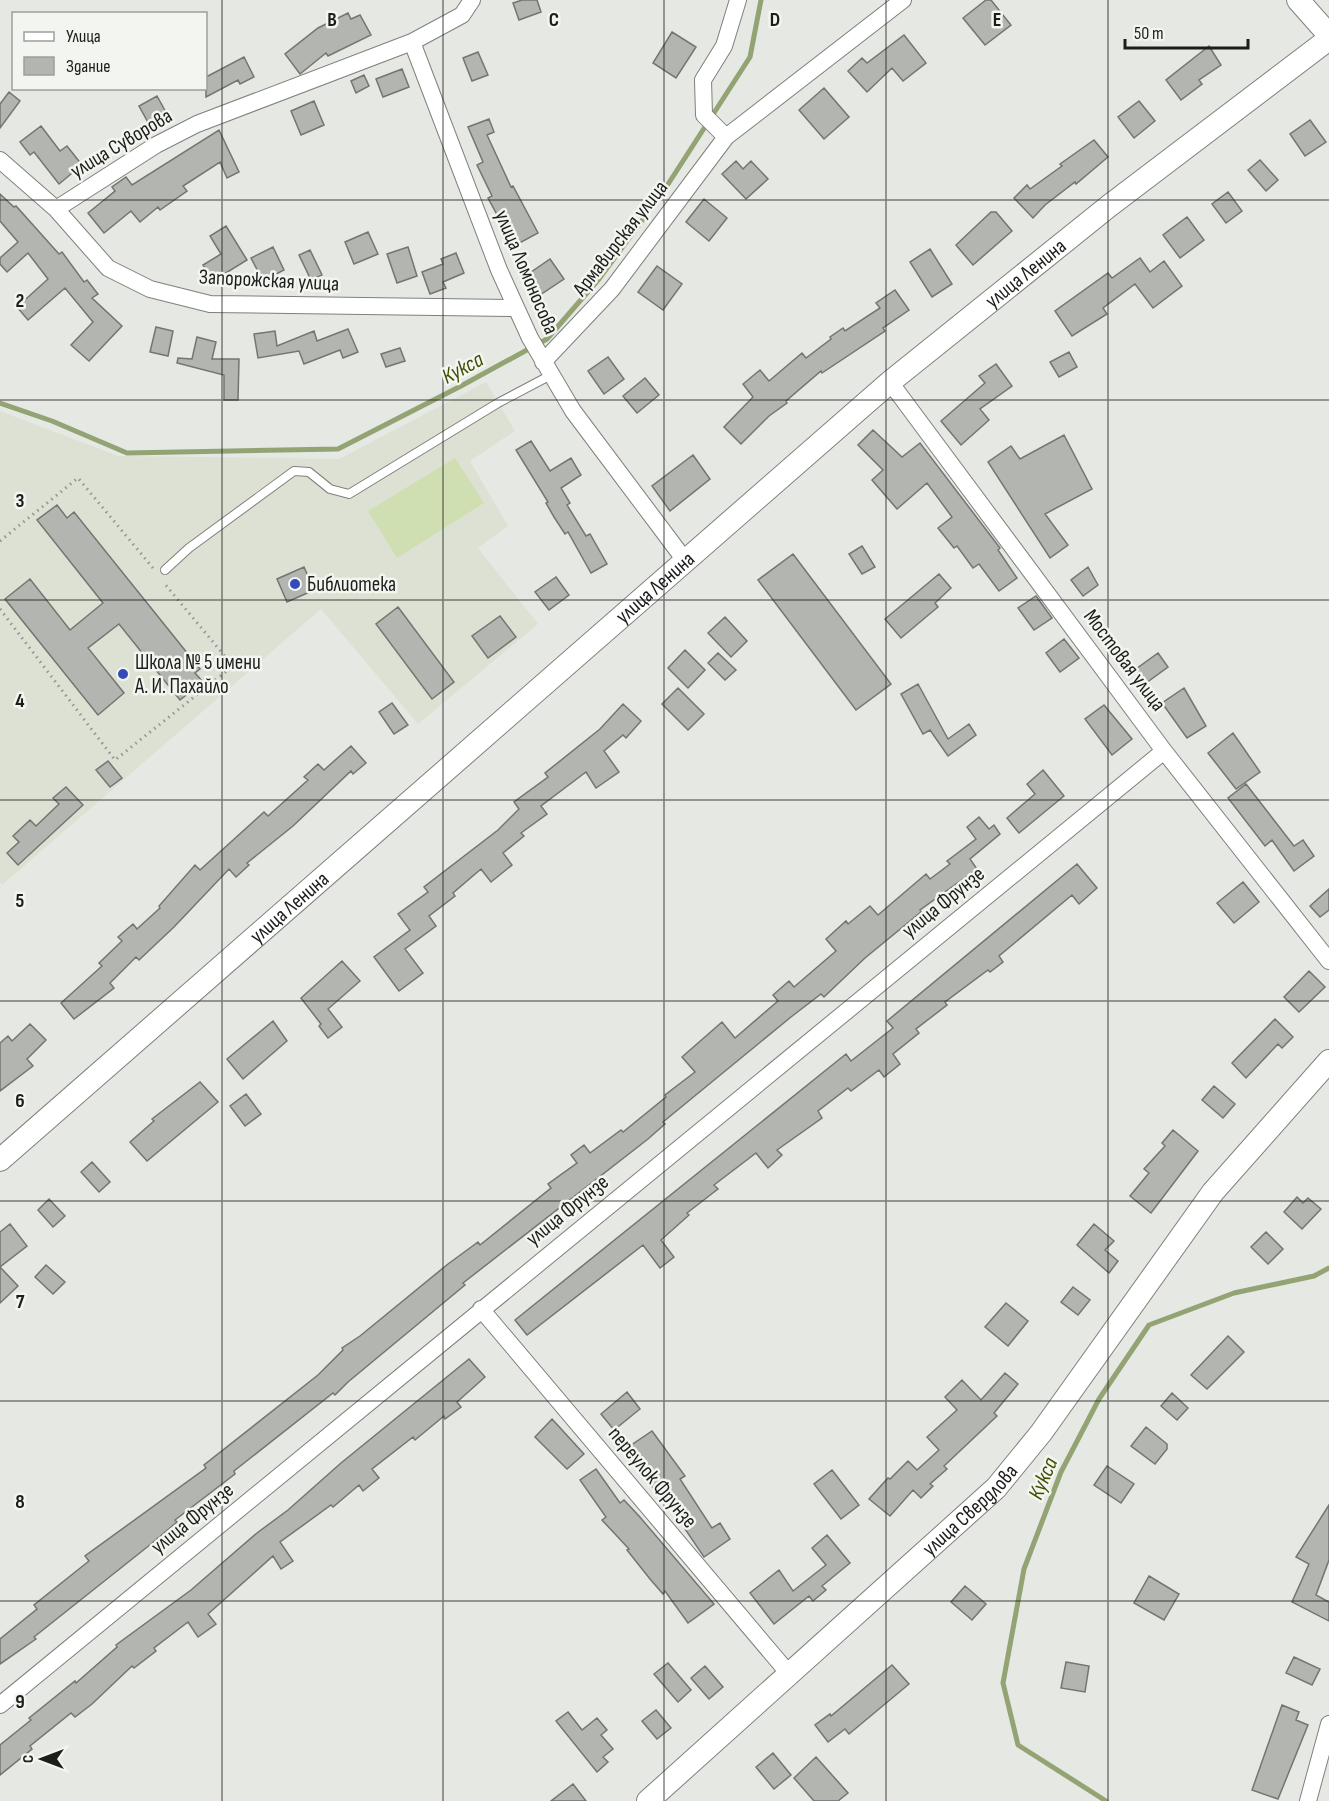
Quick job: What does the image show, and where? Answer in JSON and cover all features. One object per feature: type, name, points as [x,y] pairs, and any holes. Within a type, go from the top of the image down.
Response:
[{"type":"street","points":[[412,42],[462,15],[472,0]]},
{"type":"street","points":[[715,125],[704,80],[724,46],[738,0]]},
{"type":"street","name":"Армавирская улица","points":[[544,364],[612,289],[715,125],[903,0]]},
{"type":"street","points":[[1298,0],[1329,37]]},
{"type":"street","name":"улица Ленина","points":[[0,1160],[684,559],[890,382],[1109,206],[1329,37]]},
{"type":"street","name":"улица Суворова","points":[[56,209],[156,145],[197,124],[412,42]]},
{"type":"street","name":"улица Ломоносова","points":[[412,42],[515,308],[530,338],[573,411],[684,559]]},
{"type":"street","name":"Запорожская улица","points":[[0,160],[56,209],[108,268],[150,289],[210,304],[515,308]]},
{"type":"street","name":"Мостовая улица","points":[[890,382],[1164,751],[1329,961]]},
{"type":"street","name":"улица Фрунзе","points":[[0,1705],[1164,751]]},
{"type":"street","name":"улица Свердлова","points":[[648,1801],[996,1488],[1041,1433],[1213,1192],[1329,1061]]},
{"type":"street","name":"переулок Фрунзе","points":[[481,1309],[790,1674]]},
{"type":"street","points":[[1308,1801],[1329,1724]]},
{"type":"lane","points":[[165,570],[189,548],[294,471],[309,472],[330,489],[349,494],[498,403],[544,364]]},
{"type":"path","points":[[0,541],[78,478],[233,666],[115,760],[0,609]]},
{"type":"shaded area","name":"Школа № 5 имени А. И. Пахайло","points":[[486,382],[515,431],[470,461],[508,526],[478,548],[538,624],[418,724],[321,609],[2,885],[0,882],[0,411],[118,456],[339,459]]},
{"type":"green space","points":[[455,458],[484,503],[397,558],[368,511]]},
{"type":"building","points":[[522,0],[537,0],[541,12],[519,20],[513,3]]},
{"type":"building","points":[[986,0],[991,0],[1011,25],[985,45],[963,18]]},
{"type":"building","points":[[348,13],[351,19],[360,15],[371,35],[328,56],[326,53],[300,74],[285,54],[318,28]]},
{"type":"building","points":[[672,32],[696,47],[676,78],[653,63]]},
{"type":"building","points":[[904,35],[926,63],[903,81],[892,68],[867,92],[848,71],[862,58],[867,63]]},
{"type":"building","points":[[1209,46],[1221,65],[1199,80],[1202,84],[1181,100],[1166,80]]},
{"type":"building","points":[[478,52],[488,75],[472,81],[463,58]]},
{"type":"building","points":[[244,57],[254,77],[240,84],[238,80],[206,97],[207,76]]},
{"type":"building","points":[[402,69],[409,87],[383,97],[376,79]]},
{"type":"building","points":[[364,75],[369,86],[356,93],[351,81]]},
{"type":"building","points":[[824,88],[849,117],[824,139],[799,110]]},
{"type":"building","points":[[9,92],[20,101],[0,128],[0,104]]},
{"type":"building","points":[[157,96],[168,116],[150,126],[139,106]]},
{"type":"building","points":[[314,101],[324,125],[301,135],[291,111]]},
{"type":"building","points":[[1139,101],[1155,121],[1134,138],[1118,117]]},
{"type":"building","points":[[489,119],[494,132],[487,135],[511,187],[513,186],[538,233],[514,246],[488,198],[492,196],[477,165],[483,162],[468,127]]},
{"type":"building","points":[[1310,120],[1326,142],[1305,156],[1290,134]]},
{"type":"building","points":[[41,126],[60,151],[67,146],[82,165],[59,184],[34,152],[30,155],[20,142]]},
{"type":"building","points":[[219,130],[239,172],[227,178],[220,162],[183,186],[187,191],[160,210],[158,207],[140,222],[131,211],[104,233],[88,213],[115,191],[112,187],[126,177],[132,185]]},
{"type":"building","points":[[1094,140],[1108,157],[1076,184],[1075,182],[1045,205],[1033,218],[1014,198],[1027,185],[1030,189]]},
{"type":"building","points":[[1260,160],[1278,180],[1266,191],[1248,170]]},
{"type":"building","points":[[736,161],[743,169],[751,161],[768,179],[746,199],[722,174]]},
{"type":"building","points":[[1228,192],[1242,211],[1226,223],[1212,204]]},
{"type":"building","points":[[0,194],[14,207],[16,206],[59,254],[62,252],[84,282],[87,280],[98,294],[92,298],[122,326],[89,361],[71,345],[93,322],[65,288],[28,320],[17,307],[48,279],[28,253],[7,272],[0,264],[0,258],[18,242],[0,221]]},
{"type":"building","points":[[704,199],[727,218],[709,241],[686,222]]},
{"type":"building","points":[[991,212],[996,212],[1012,231],[973,265],[956,245]]},
{"type":"building","points":[[1187,217],[1204,240],[1180,258],[1163,235]]},
{"type":"building","points":[[226,226],[247,260],[213,281],[203,265],[221,254],[210,236]]},
{"type":"building","points":[[368,232],[378,254],[354,264],[345,242]]},
{"type":"building","points":[[273,247],[284,270],[263,281],[251,258]]},
{"type":"building","points":[[408,247],[417,276],[397,283],[387,254]]},
{"type":"building","points":[[930,249],[952,284],[932,297],[910,262]]},
{"type":"building","points":[[310,250],[322,275],[311,280],[299,255]]},
{"type":"building","points":[[456,253],[464,273],[443,282],[446,288],[430,294],[422,272],[443,264],[441,259]]},
{"type":"building","points":[[1140,258],[1150,272],[1164,261],[1182,286],[1153,308],[1135,284],[1103,308],[1107,314],[1072,336],[1055,311],[1108,273],[1112,278]]},
{"type":"building","points":[[550,259],[564,279],[537,297],[524,277]]},
{"type":"building","points":[[657,266],[682,284],[663,310],[638,292]]},
{"type":"building","points":[[895,290],[909,310],[883,328],[885,331],[822,373],[821,371],[786,401],[787,403],[769,416],[741,444],[724,427],[753,397],[743,384],[760,370],[769,381],[802,353],[806,358],[843,328],[845,331],[880,308],[876,303]]},
{"type":"building","points":[[156,327],[173,331],[168,356],[150,352]]},
{"type":"building","points":[[348,329],[358,352],[343,358],[340,350],[304,364],[299,351],[258,358],[254,334],[275,331],[277,346],[314,331],[317,341]]},
{"type":"building","points":[[197,337],[216,342],[212,359],[239,359],[238,400],[224,400],[224,375],[177,363],[178,358],[192,359]]},
{"type":"building","points":[[400,348],[405,361],[386,367],[381,354]]},
{"type":"building","points":[[1069,352],[1077,367],[1059,377],[1050,362]]},
{"type":"building","points":[[608,357],[624,379],[604,394],[588,371]]},
{"type":"building","points":[[996,364],[1012,386],[980,409],[989,420],[961,445],[941,421],[985,383],[979,376]]},
{"type":"building","points":[[645,378],[659,395],[637,413],[623,396]]},
{"type":"building","points":[[873,430],[902,457],[920,443],[1000,548],[998,550],[1017,578],[999,591],[979,564],[973,568],[957,546],[954,548],[938,528],[952,517],[927,483],[897,509],[872,480],[883,470],[858,445]]},
{"type":"building","points":[[1064,435],[1092,489],[1045,514],[1068,545],[1050,558],[988,462],[1011,446],[1020,459]]},
{"type":"building","points":[[531,441],[550,471],[571,458],[581,475],[561,488],[570,503],[567,505],[586,536],[590,534],[607,564],[591,573],[568,532],[565,534],[554,517],[546,503],[548,502],[516,450]]},
{"type":"building","points":[[693,455],[710,479],[670,511],[652,486]]},
{"type":"building","points":[[57,505],[67,518],[74,512],[200,669],[195,673],[203,682],[180,700],[119,624],[88,648],[124,693],[98,715],[5,599],[30,579],[70,630],[103,603],[37,520]]},
{"type":"building","points":[[862,546],[875,567],[862,574],[849,554]]},
{"type":"building","points":[[793,554],[891,684],[856,710],[758,580]]},
{"type":"building","name":"Библиотека","points":[[304,567],[314,590],[287,602],[277,579]]},
{"type":"building","points":[[1088,567],[1098,585],[1083,596],[1071,580]]},
{"type":"building","points":[[939,574],[951,588],[935,603],[938,607],[901,638],[885,619]]},
{"type":"building","points":[[556,577],[569,595],[549,610],[535,592]]},
{"type":"building","points":[[1036,596],[1052,618],[1034,630],[1018,608]]},
{"type":"building","points":[[398,607],[454,682],[432,699],[376,624]]},
{"type":"building","points":[[500,616],[516,637],[488,658],[472,636]]},
{"type":"building","points":[[725,617],[747,641],[731,657],[708,633]]},
{"type":"building","points":[[1064,639],[1079,658],[1060,672],[1046,653]]},
{"type":"building","points":[[685,650],[705,670],[688,688],[668,668]]},
{"type":"building","points":[[718,653],[736,670],[725,680],[708,663]]},
{"type":"building","points":[[1158,653],[1168,667],[1146,683],[1136,669]]},
{"type":"building","points":[[918,684],[948,739],[969,724],[976,735],[948,756],[930,730],[923,734],[901,694]]},
{"type":"building","points":[[678,688],[704,714],[688,730],[662,704]]},
{"type":"building","points":[[1184,688],[1206,726],[1187,738],[1162,703]]},
{"type":"building","points":[[392,703],[408,725],[394,734],[379,712]]},
{"type":"building","points":[[623,704],[641,721],[626,738],[623,735],[604,751],[619,772],[596,788],[586,772],[541,806],[547,814],[521,833],[524,836],[503,853],[512,865],[491,882],[481,869],[453,893],[455,896],[429,916],[436,926],[405,949],[423,973],[399,991],[374,957],[410,930],[398,914],[428,892],[424,887],[498,830],[519,809],[514,802],[548,777],[545,773],[600,729]]},
{"type":"building","points":[[1104,705],[1132,739],[1112,755],[1085,719]]},
{"type":"building","points":[[1233,733],[1260,772],[1236,789],[1208,753]]},
{"type":"building","points":[[351,746],[366,763],[353,774],[351,771],[293,826],[247,863],[249,865],[236,877],[229,869],[174,927],[139,960],[136,957],[110,983],[114,988],[74,1019],[61,1003],[102,966],[99,963],[122,941],[118,937],[133,924],[137,929],[160,908],[159,906],[195,865],[200,870],[264,812],[268,816],[308,780],[304,777],[318,764],[324,770]]},
{"type":"building","points":[[108,761],[122,778],[110,787],[96,770]]},
{"type":"building","points":[[1043,770],[1064,796],[1019,833],[1007,818],[1035,794],[1027,784]]},
{"type":"building","points":[[1246,784],[1294,846],[1303,840],[1314,856],[1294,871],[1272,840],[1265,846],[1228,798]]},
{"type":"building","points":[[66,787],[83,805],[18,865],[7,853],[19,842],[13,836],[30,820],[36,826],[59,804],[53,798]]},
{"type":"building","points":[[979,817],[989,829],[994,825],[1000,834],[970,859],[977,869],[920,910],[921,912],[865,958],[824,997],[821,994],[791,1017],[663,1122],[665,1124],[648,1139],[463,1283],[465,1285],[335,1395],[333,1393],[234,1471],[235,1474],[175,1520],[177,1522],[151,1544],[34,1637],[36,1639],[0,1664],[0,1639],[37,1609],[34,1605],[89,1561],[85,1556],[206,1468],[204,1465],[318,1375],[343,1350],[342,1348],[448,1264],[478,1242],[480,1245],[551,1188],[548,1184],[577,1163],[571,1155],[584,1145],[590,1153],[621,1130],[623,1132],[666,1097],[665,1095],[695,1072],[682,1057],[722,1022],[735,1038],[778,1001],[773,995],[789,981],[794,987],[836,951],[826,939],[846,921],[848,924],[870,906],[878,915],[926,874],[930,879],[950,864],[947,861],[976,839],[967,827]]},
{"type":"building","points":[[1077,864],[1097,888],[1079,904],[1072,895],[999,956],[1003,962],[990,972],[988,970],[945,1002],[947,1005],[916,1029],[919,1033],[893,1054],[900,1064],[884,1077],[879,1070],[851,1091],[848,1088],[818,1111],[822,1118],[777,1150],[782,1155],[768,1168],[756,1153],[714,1185],[718,1189],[687,1213],[689,1215],[661,1240],[674,1257],[660,1268],[643,1245],[527,1335],[515,1320],[846,1054],[851,1061],[893,1028],[887,1021]]},
{"type":"building","points":[[1243,882],[1259,902],[1234,923],[1217,903]]},
{"type":"building","points":[[1329,889],[1329,910],[1320,917],[1310,906]]},
{"type":"building","points":[[342,961],[360,981],[328,1009],[342,1027],[328,1038],[319,1026],[321,1024],[301,998]]},
{"type":"building","points":[[1309,971],[1325,987],[1299,1012],[1284,997]]},
{"type":"building","points":[[1275,1019],[1293,1037],[1282,1048],[1278,1044],[1246,1078],[1232,1063]]},
{"type":"building","points":[[273,1021],[287,1041],[243,1079],[227,1059]]},
{"type":"building","points":[[30,1024],[46,1040],[27,1059],[33,1066],[0,1091],[0,1043],[8,1036],[12,1041]]},
{"type":"building","points":[[200,1082],[218,1102],[147,1161],[130,1142],[154,1121],[152,1119]]},
{"type":"building","points":[[1214,1086],[1235,1104],[1223,1118],[1202,1100]]},
{"type":"building","points":[[246,1094],[261,1114],[245,1126],[230,1106]]},
{"type":"building","points":[[1173,1130],[1198,1151],[1151,1213],[1130,1196],[1149,1173],[1144,1169],[1165,1146],[1162,1143]]},
{"type":"building","points":[[92,1162],[110,1182],[99,1192],[81,1172]]},
{"type":"building","points":[[1297,1197],[1303,1203],[1308,1198],[1321,1209],[1302,1229],[1284,1212]]},
{"type":"building","points":[[49,1199],[65,1216],[53,1227],[38,1210]]},
{"type":"building","points":[[10,1224],[27,1246],[0,1267],[0,1232]]},
{"type":"building","points":[[1094,1224],[1114,1241],[1105,1250],[1118,1261],[1109,1273],[1077,1245]]},
{"type":"building","points":[[1266,1232],[1283,1249],[1268,1264],[1251,1247]]},
{"type":"building","points":[[46,1265],[65,1282],[53,1294],[35,1277]]},
{"type":"building","points":[[0,1267],[18,1286],[0,1303]]},
{"type":"building","points":[[1073,1287],[1090,1300],[1078,1315],[1061,1302]]},
{"type":"building","points":[[1006,1303],[1028,1321],[1008,1346],[985,1327]]},
{"type":"building","points":[[1228,1336],[1244,1352],[1207,1389],[1191,1375]]},
{"type":"building","points":[[469,1359],[485,1377],[457,1402],[461,1407],[445,1419],[444,1416],[415,1440],[413,1437],[372,1469],[379,1478],[363,1491],[359,1485],[333,1507],[331,1505],[280,1542],[293,1561],[281,1569],[273,1556],[208,1614],[216,1624],[198,1637],[188,1622],[154,1648],[156,1651],[134,1668],[132,1666],[92,1704],[75,1717],[71,1713],[30,1746],[32,1749],[0,1775],[0,1745],[31,1720],[29,1718],[75,1681],[76,1683],[117,1647],[116,1645],[191,1590],[341,1463]]},
{"type":"building","points":[[1005,1373],[1018,1384],[994,1413],[997,1416],[944,1466],[947,1469],[930,1484],[933,1486],[921,1498],[913,1490],[890,1516],[869,1499],[908,1461],[917,1470],[939,1450],[927,1437],[957,1410],[945,1397],[962,1380],[981,1400]]},
{"type":"building","points":[[627,1392],[640,1409],[614,1430],[601,1414]]},
{"type":"building","points":[[1172,1393],[1188,1408],[1177,1420],[1161,1406]]},
{"type":"building","points":[[552,1419],[584,1454],[567,1469],[535,1437]]},
{"type":"building","points":[[1146,1427],[1167,1444],[1167,1449],[1155,1464],[1131,1446]]},
{"type":"building","points":[[652,1431],[685,1476],[680,1479],[712,1528],[720,1523],[730,1539],[704,1557],[660,1492],[657,1494],[638,1465],[635,1466],[624,1450]]},
{"type":"building","points":[[1107,1466],[1134,1484],[1121,1503],[1094,1485]]},
{"type":"building","points":[[596,1469],[620,1503],[624,1500],[639,1516],[714,1604],[688,1623],[665,1591],[663,1594],[627,1550],[629,1549],[602,1520],[606,1517],[580,1480]]},
{"type":"building","points":[[832,1470],[859,1505],[841,1519],[814,1484]]},
{"type":"building","points":[[1329,1505],[1329,1560],[1316,1595],[1329,1602],[1329,1621],[1292,1602],[1309,1564],[1296,1557]]},
{"type":"building","points":[[827,1535],[850,1563],[822,1586],[826,1590],[813,1601],[809,1596],[774,1624],[750,1593],[779,1570],[793,1591],[826,1565],[812,1548]]},
{"type":"building","points":[[1149,1576],[1179,1594],[1164,1620],[1134,1603]]},
{"type":"building","points":[[965,1586],[986,1604],[972,1620],[951,1602]]},
{"type":"building","points":[[1294,1657],[1320,1669],[1312,1685],[1286,1673]]},
{"type":"building","points":[[1066,1662],[1089,1666],[1085,1692],[1061,1688]]},
{"type":"building","points":[[668,1663],[691,1690],[678,1702],[654,1674]]},
{"type":"building","points":[[892,1665],[909,1684],[849,1734],[845,1729],[828,1742],[815,1725],[830,1714],[831,1716]]},
{"type":"building","points":[[705,1666],[723,1687],[709,1699],[691,1678]]},
{"type":"building","points":[[1282,1705],[1299,1712],[1296,1720],[1308,1725],[1278,1799],[1252,1790]]},
{"type":"building","points":[[656,1710],[671,1728],[657,1739],[642,1721]]},
{"type":"building","points":[[568,1712],[582,1730],[597,1718],[607,1730],[601,1735],[613,1749],[603,1757],[608,1762],[597,1772],[556,1721]]},
{"type":"building","points":[[773,1753],[791,1775],[774,1789],[756,1767]]},
{"type":"building","points":[[816,1757],[848,1793],[838,1801],[814,1801],[794,1778]]},
{"type":"building","points":[[573,1784],[586,1801],[551,1801]]},
{"type":"waterway","name":"Кукса","points":[[0,403],[52,421],[127,453],[338,449],[461,386],[547,339],[599,279],[663,192],[750,57],[761,0]]},
{"type":"waterway","name":"Кукса","points":[[1106,1801],[1018,1745],[1003,1683],[1024,1569],[1061,1472],[1099,1399],[1149,1325],[1234,1293],[1314,1276],[1329,1268]]},
{"type":"place","name":"Библиотека","points":[[295,584]]},
{"type":"place","name":"Школа № 5 имени А. И. Пахайло","points":[[123,674]]}]
